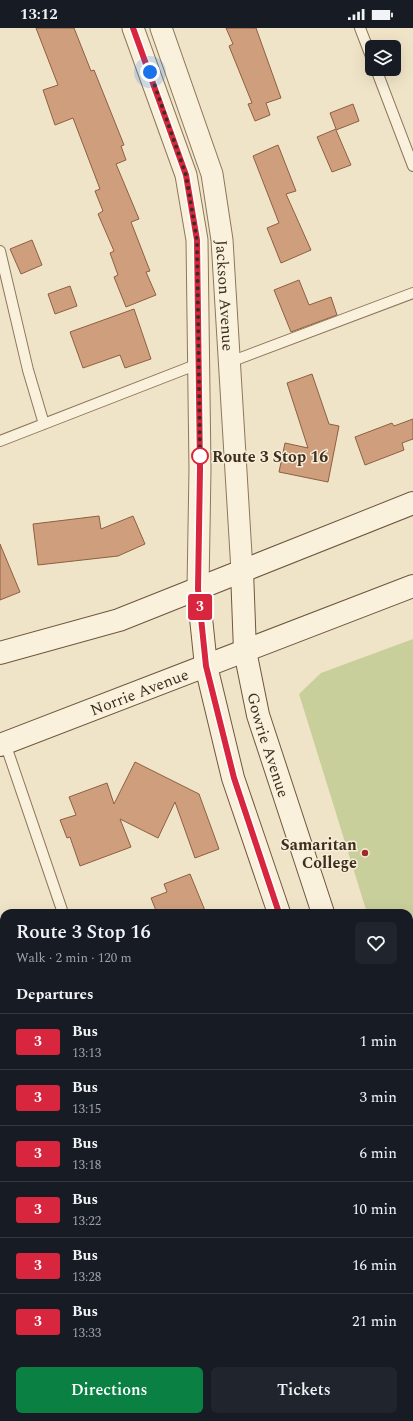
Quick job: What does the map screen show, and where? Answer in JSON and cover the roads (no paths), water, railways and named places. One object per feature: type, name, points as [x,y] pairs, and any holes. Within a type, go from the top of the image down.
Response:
[{"type":"main road","points":[[0,653],[119,620],[413,503]]},
{"type":"main road","name":"Gowrie Avenue","points":[[242,571],[245,651],[258,715],[322,909]]},
{"type":"main road","name":"Norrie Avenue","points":[[2,744],[413,586]]},
{"type":"main road","points":[[198,589],[206,666],[234,778],[278,909]]},
{"type":"street","name":"Jackson Avenue","points":[[133,28],[186,175],[197,240],[200,469],[198,589]]},
{"type":"street","name":"Jackson Avenue","points":[[161,28],[212,174],[222,240],[242,571]]},
{"type":"lane","points":[[360,28],[365,41]]},
{"type":"lane","points":[[379,76],[413,166]]},
{"type":"lane","points":[[0,251],[28,370],[44,424]]},
{"type":"lane","points":[[230,362],[413,293]]},
{"type":"lane","points":[[0,441],[198,364]]},
{"type":"lane","points":[[2,744],[62,909]]},
{"type":"place","name":"Route 3 Stop 16","points":[[200,456]]},
{"type":"place","name":"Samaritan College","points":[[365,853]]}]
